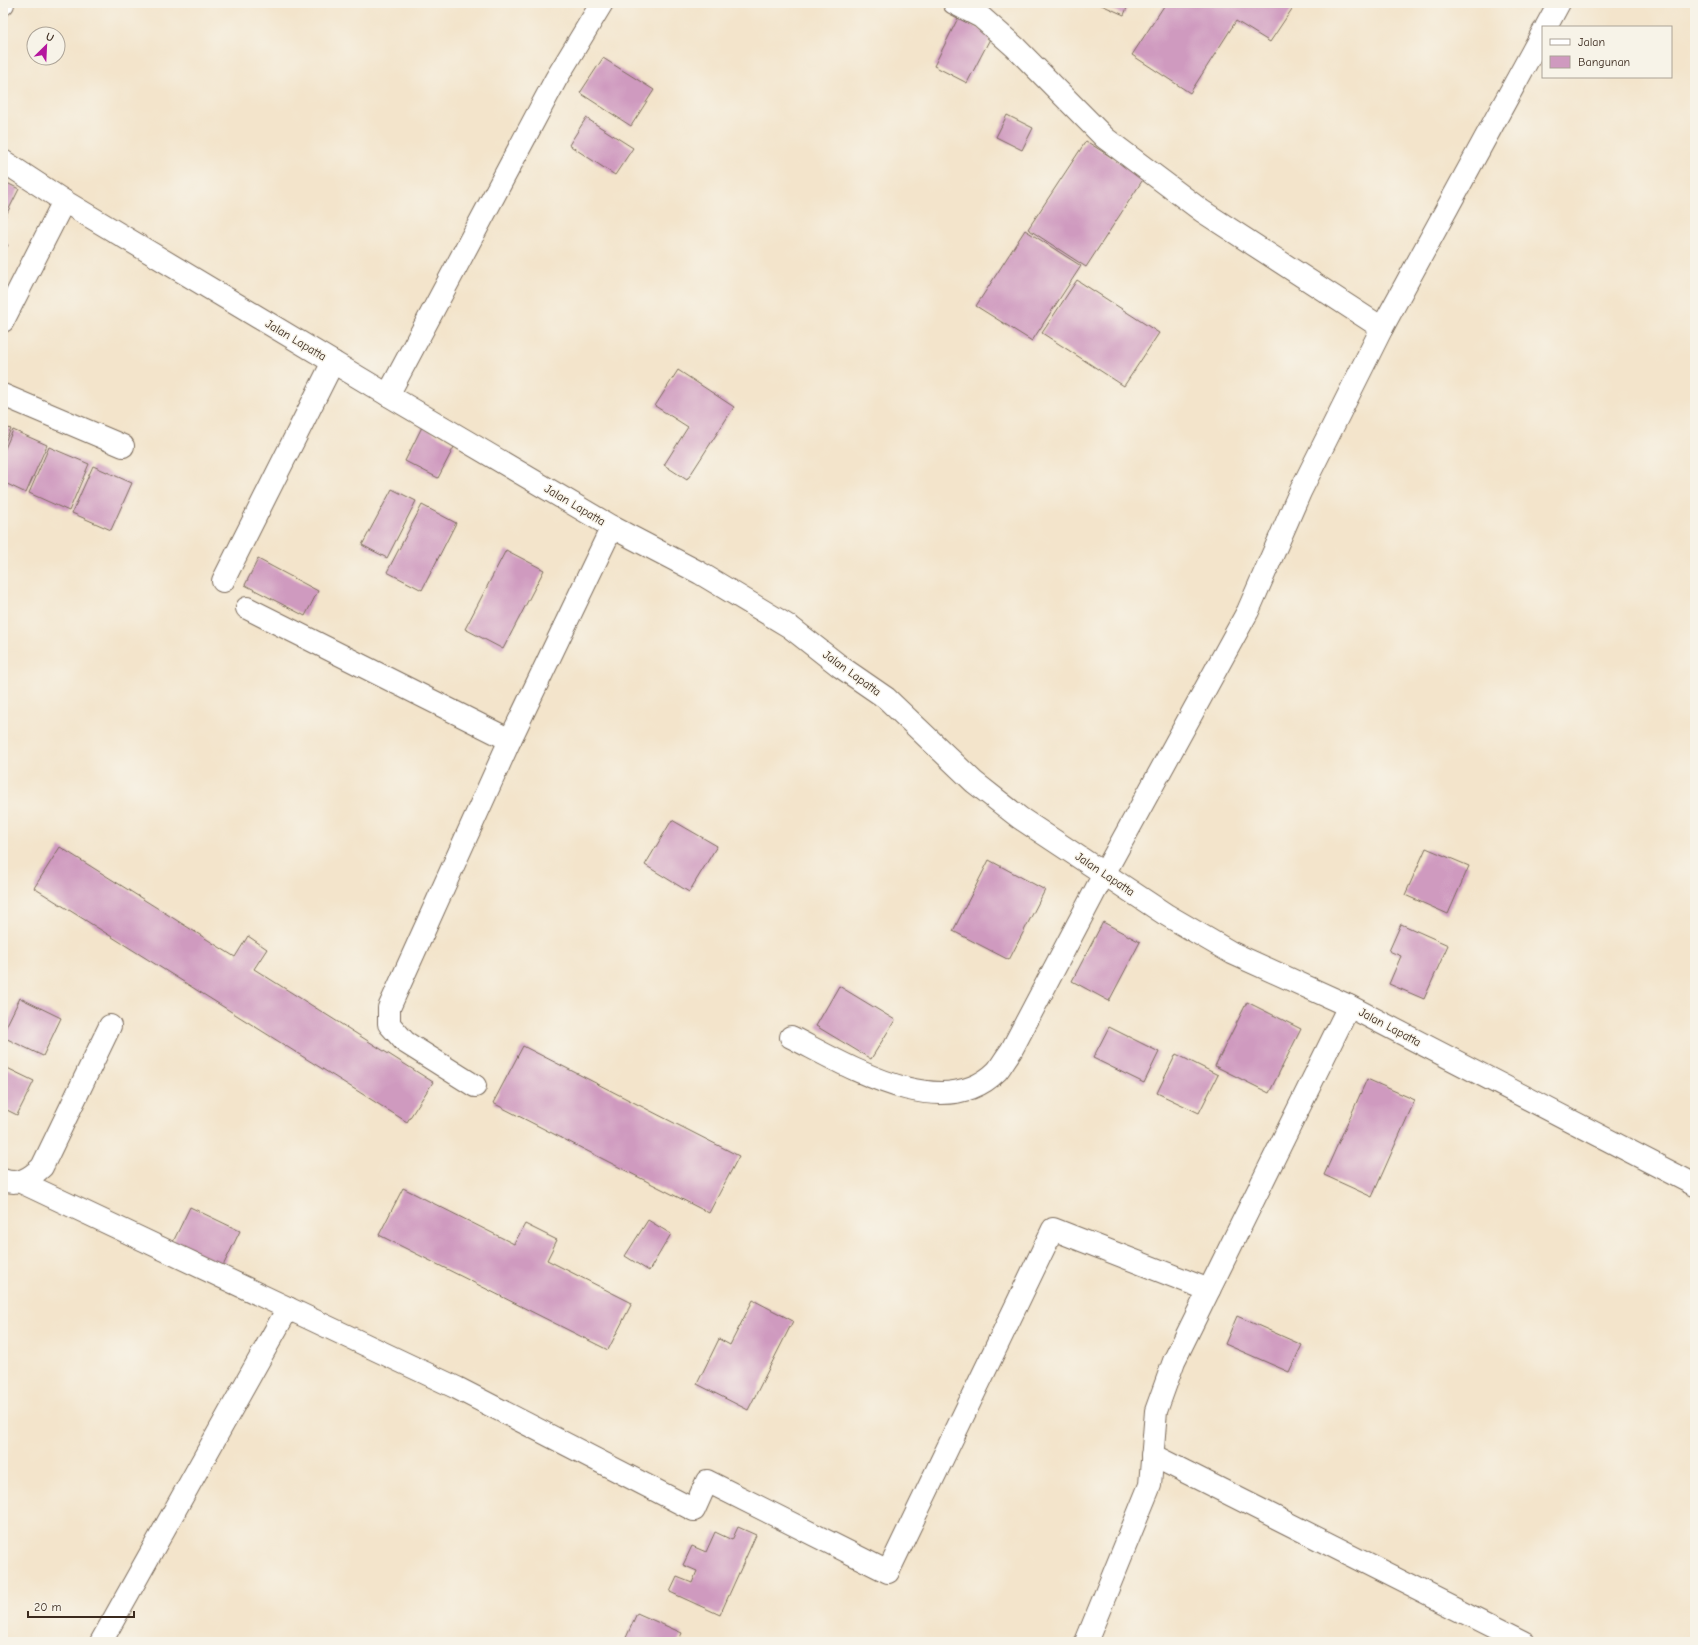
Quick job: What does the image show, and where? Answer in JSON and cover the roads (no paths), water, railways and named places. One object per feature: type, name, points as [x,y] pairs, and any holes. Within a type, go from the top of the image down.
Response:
[{"type":"street","points":[[388,395],[556,79],[602,3]]},
{"type":"street","points":[[954,3],[984,10],[1015,47],[1105,138],[1202,211],[1382,328]]},
{"type":"street","points":[[1547,26],[1559,3]]},
{"type":"street","points":[[791,1037],[857,1071],[909,1090],[937,1093],[959,1091],[978,1085],[997,1071],[1011,1050],[1104,874],[1248,611],[1300,492],[1382,328],[1542,34]]},
{"type":"street","name":"Jalan Lapatta","points":[[3,161],[64,201],[388,395],[612,527],[700,574],[790,627],[841,667],[886,698],[974,782],[1020,818],[1165,914],[1232,953],[1349,1006],[1695,1186]]},
{"type":"street","points":[[3,321],[64,201]]},
{"type":"street","points":[[223,582],[333,362]]},
{"type":"street","points":[[3,395],[123,446]]},
{"type":"street","points":[[475,1086],[405,1042],[389,1024],[389,1008],[510,740],[612,527]]},
{"type":"street","points":[[246,608],[510,740]]},
{"type":"street","points":[[1086,1642],[1150,1485],[1156,1411],[1174,1361],[1349,1006]]},
{"type":"street","points":[[12,1181],[42,1167],[110,1026]]},
{"type":"street","points":[[12,1181],[288,1308],[457,1388],[694,1510],[707,1481],[888,1572],[1053,1230],[1209,1290]]},
{"type":"street","points":[[101,1642],[288,1308]]},
{"type":"street","points":[[1152,1454],[1523,1642]]}]
